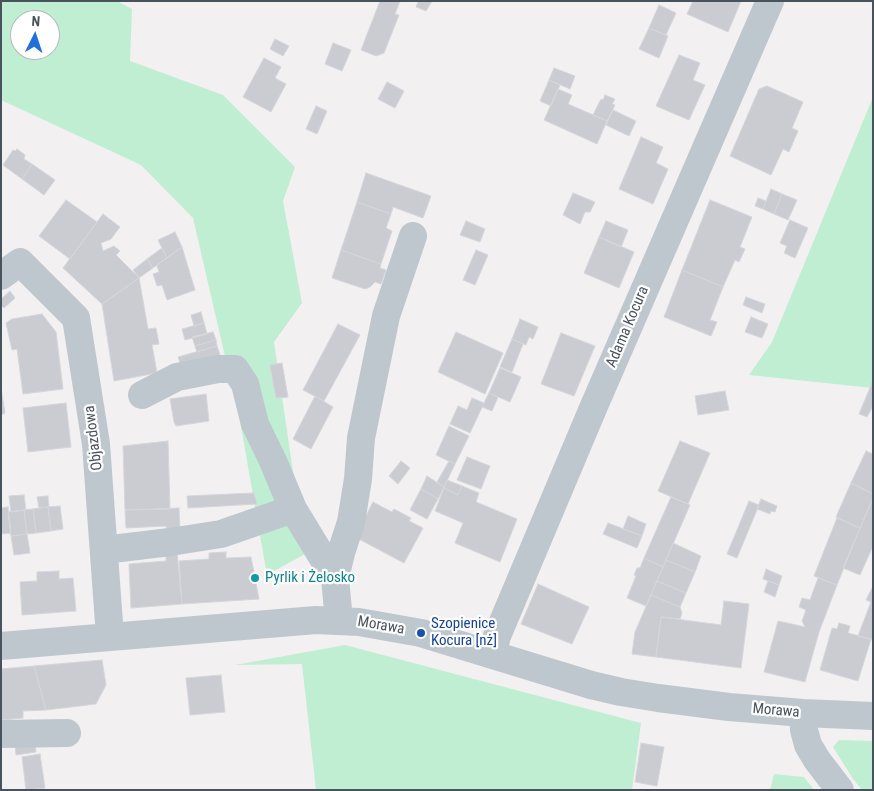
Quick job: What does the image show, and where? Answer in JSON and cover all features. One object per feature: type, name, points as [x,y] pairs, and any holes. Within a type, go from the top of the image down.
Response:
[{"type":"street","name":"Adama Kocura","points":[[492,655],[497,636],[594,406],[770,1]]},
{"type":"street","points":[[339,621],[336,578],[341,553],[351,522],[358,479],[361,438],[386,316],[413,236]]},
{"type":"street","name":"Objazdowa","points":[[11,269],[76,318],[96,444],[110,637]]},
{"type":"street","points":[[142,395],[176,377],[218,369],[235,369],[245,384],[254,424],[273,461],[293,509],[336,578]]},
{"type":"street","points":[[104,550],[220,534],[293,509]]},
{"type":"street","name":"Morawa","points":[[1,646],[316,620],[378,624],[421,634],[591,685],[621,692],[720,706],[802,713],[873,716]]},
{"type":"street","points":[[802,713],[808,745],[840,790]]},
{"type":"street","points":[[1,734],[67,733]]},
{"type":"green space","points":[[1,1],[117,1],[132,9],[130,61],[223,95],[295,167],[283,201],[302,303],[274,342],[305,554],[267,575],[240,421],[193,218],[141,165],[1,100]]},
{"type":"green space","points":[[873,97],[873,388],[749,375],[772,342]]},
{"type":"green space","points":[[345,645],[641,723],[632,790],[316,790],[302,664],[235,665]]},
{"type":"green space","points":[[839,740],[873,741],[873,790],[862,790],[853,779],[833,747]]},
{"type":"green space","points":[[774,774],[804,777],[814,790],[770,790]]},
{"type":"building","points":[[380,1],[400,1],[395,14],[399,15],[384,53],[376,56],[361,50]]},
{"type":"building","points":[[417,1],[432,1],[426,11],[416,7]]},
{"type":"building","points":[[693,1],[741,1],[728,32],[687,14]]},
{"type":"building","points":[[659,5],[676,13],[666,35],[649,28]]},
{"type":"building","points":[[649,28],[668,36],[659,58],[639,49]]},
{"type":"building","points":[[275,39],[289,46],[283,56],[270,49]]},
{"type":"building","points":[[333,43],[351,50],[342,71],[325,64]]},
{"type":"building","points":[[679,55],[700,63],[693,80],[705,85],[689,120],[656,106]]},
{"type":"building","points":[[264,58],[281,67],[275,78],[286,84],[271,112],[243,97]]},
{"type":"building","points":[[554,68],[575,76],[570,89],[549,80]]},
{"type":"building","points":[[549,80],[560,85],[551,106],[540,101]]},
{"type":"building","points":[[387,82],[404,91],[395,108],[378,99]]},
{"type":"building","points":[[767,86],[803,102],[792,128],[798,131],[789,152],[783,149],[771,175],[730,156],[759,89]]},
{"type":"building","points":[[558,89],[572,95],[568,104],[607,121],[597,144],[544,120]]},
{"type":"building","points":[[605,95],[615,99],[612,104],[615,105],[607,121],[593,115]]},
{"type":"building","points":[[316,106],[327,111],[317,134],[306,129]]},
{"type":"building","points":[[613,110],[636,121],[629,136],[606,125]]},
{"type":"building","points":[[641,137],[663,147],[656,163],[668,169],[653,204],[619,189]]},
{"type":"building","points":[[17,149],[25,155],[24,159],[32,164],[22,179],[3,165],[13,150]]},
{"type":"building","points":[[32,164],[55,180],[44,195],[22,179]]},
{"type":"building","points":[[366,173],[431,196],[423,218],[393,207],[391,214],[357,202]]},
{"type":"building","points":[[771,189],[782,194],[774,214],[763,209]]},
{"type":"building","points":[[573,193],[595,202],[590,212],[585,212],[580,224],[563,215]]},
{"type":"building","points":[[782,194],[797,200],[788,220],[774,214]]},
{"type":"building","points":[[758,198],[766,201],[763,209],[755,206]]},
{"type":"building","points":[[66,200],[97,222],[70,259],[39,236]]},
{"type":"building","points":[[710,200],[752,217],[740,247],[745,249],[739,262],[735,260],[723,287],[682,270]]},
{"type":"building","points":[[357,202],[391,214],[386,228],[392,231],[381,264],[341,250]]},
{"type":"building","points":[[103,214],[120,227],[111,239],[101,243],[103,251],[114,246],[120,251],[116,255],[139,278],[102,304],[63,268]]},
{"type":"building","points":[[790,220],[808,228],[795,258],[784,253],[787,246],[780,243]]},
{"type":"building","points":[[466,221],[485,229],[480,242],[460,235]]},
{"type":"building","points":[[606,221],[628,230],[621,247],[599,237]]},
{"type":"building","points":[[175,232],[182,247],[167,258],[158,240]]},
{"type":"building","points":[[599,237],[634,252],[619,288],[584,273]]},
{"type":"building","points":[[182,247],[195,290],[167,300],[162,285],[157,286],[153,274],[159,272],[157,265]]},
{"type":"building","points":[[162,248],[167,258],[153,268],[147,259]]},
{"type":"building","points":[[341,250],[381,264],[380,268],[386,270],[381,284],[375,282],[365,289],[332,278]]},
{"type":"building","points":[[476,250],[488,255],[475,285],[463,280]]},
{"type":"building","points":[[147,259],[153,268],[139,278],[133,270]]},
{"type":"building","points":[[682,270],[723,287],[710,320],[717,322],[711,336],[664,317]]},
{"type":"building","points":[[139,278],[148,329],[156,328],[159,344],[152,345],[157,373],[114,381],[102,304]]},
{"type":"building","points":[[10,291],[15,298],[4,308],[1,305],[1,299]]},
{"type":"building","points":[[746,297],[765,304],[762,313],[743,305]]},
{"type":"building","points":[[201,312],[204,323],[194,326],[191,315]]},
{"type":"building","points":[[42,314],[56,332],[63,389],[23,394],[17,349],[12,350],[6,323],[12,319]]},
{"type":"building","points":[[751,317],[768,324],[762,338],[745,332]]},
{"type":"building","points":[[520,319],[538,327],[533,339],[529,337],[526,345],[512,339]]},
{"type":"building","points":[[204,323],[207,334],[185,340],[182,329]]},
{"type":"building","points":[[338,324],[360,335],[324,401],[303,390]]},
{"type":"building","points":[[213,332],[216,340],[195,346],[192,337]]},
{"type":"building","points":[[456,332],[503,353],[485,394],[438,372]]},
{"type":"building","points":[[561,333],[595,346],[574,396],[541,384]]},
{"type":"building","points":[[512,339],[523,344],[512,372],[500,367]]},
{"type":"building","points":[[216,340],[217,346],[197,352],[195,346]]},
{"type":"building","points":[[217,346],[220,355],[181,366],[178,357]]},
{"type":"building","points":[[282,363],[288,397],[276,398],[270,365]]},
{"type":"building","points":[[500,368],[521,377],[510,402],[489,393]]},
{"type":"building","points":[[872,383],[873,406],[867,417],[859,414]]},
{"type":"building","points":[[1,388],[5,413],[1,415]]},
{"type":"building","points":[[725,391],[729,410],[698,415],[695,396]]},
{"type":"building","points":[[489,393],[498,397],[492,411],[482,407]]},
{"type":"building","points":[[206,394],[209,421],[176,426],[170,399]]},
{"type":"building","points":[[315,396],[333,407],[311,449],[293,439]]},
{"type":"building","points":[[472,398],[484,403],[470,433],[450,424],[458,406],[467,410]]},
{"type":"building","points":[[66,403],[71,447],[28,452],[23,408]]},
{"type":"building","points":[[449,426],[469,436],[455,464],[436,455]]},
{"type":"building","points":[[168,441],[170,509],[125,510],[123,446]]},
{"type":"building","points":[[680,441],[710,453],[688,504],[658,491]]},
{"type":"building","points":[[866,451],[873,454],[873,494],[851,483]]},
{"type":"building","points":[[467,457],[490,466],[481,489],[457,480]]},
{"type":"building","points":[[401,461],[410,468],[398,484],[389,476]]},
{"type":"building","points":[[449,461],[455,464],[444,487],[437,482]]},
{"type":"building","points":[[427,476],[444,487],[438,499],[421,489]]},
{"type":"building","points":[[447,480],[462,486],[458,495],[444,488]]},
{"type":"building","points":[[851,483],[873,494],[860,528],[836,517]]},
{"type":"building","points":[[462,486],[479,493],[476,502],[517,519],[500,562],[455,543],[463,523],[435,511],[444,488],[458,495]]},
{"type":"building","points":[[421,489],[438,499],[427,519],[410,510]]},
{"type":"building","points":[[254,493],[257,504],[188,508],[187,496]]},
{"type":"building","points":[[24,495],[26,510],[11,512],[9,496]]},
{"type":"building","points":[[48,496],[49,507],[39,508],[37,497]]},
{"type":"building","points":[[671,497],[690,505],[663,567],[644,558]]},
{"type":"building","points":[[873,498],[873,546],[860,575],[843,568]]},
{"type":"building","points":[[761,499],[777,506],[775,512],[771,511],[770,514],[757,509]]},
{"type":"building","points":[[749,501],[759,505],[737,558],[727,554]]},
{"type":"building","points":[[373,502],[392,512],[394,509],[411,518],[409,521],[423,528],[404,563],[355,537]]},
{"type":"building","points":[[60,506],[63,529],[51,531],[48,507]]},
{"type":"building","points":[[8,507],[11,533],[1,534],[1,508]]},
{"type":"building","points":[[48,507],[51,531],[36,533],[33,509]]},
{"type":"building","points":[[179,508],[180,529],[167,530],[166,526],[126,528],[125,510]]},
{"type":"building","points":[[33,509],[36,533],[27,534],[24,510]]},
{"type":"building","points":[[24,510],[27,534],[11,536],[8,512]]},
{"type":"building","points":[[628,516],[646,524],[642,536],[623,529]]},
{"type":"building","points":[[837,518],[860,528],[837,585],[814,576]]},
{"type":"building","points":[[608,523],[642,536],[637,548],[603,534]]},
{"type":"building","points":[[27,534],[30,553],[14,555],[11,536]]},
{"type":"building","points":[[673,543],[701,556],[695,572],[666,560]]},
{"type":"building","points":[[177,552],[182,604],[131,608],[129,564],[166,561],[166,553]]},
{"type":"building","points":[[226,552],[226,558],[251,557],[259,599],[182,604],[179,561],[209,559],[209,553]]},
{"type":"building","points":[[644,558],[663,567],[646,606],[627,598],[636,576],[634,575],[637,568],[640,568]]},
{"type":"building","points":[[666,560],[695,572],[686,593],[657,581]]},
{"type":"building","points":[[766,569],[782,576],[779,585],[763,579]]},
{"type":"building","points":[[59,571],[59,579],[73,578],[76,611],[22,615],[20,582],[37,581],[37,572]]},
{"type":"building","points":[[818,578],[837,585],[819,632],[805,682],[764,672],[778,621],[805,627],[802,621],[806,610],[799,607],[802,598],[810,600]]},
{"type":"building","points":[[657,581],[686,593],[680,607],[651,595]]},
{"type":"building","points":[[768,581],[779,585],[775,597],[764,592]]},
{"type":"building","points":[[538,584],[589,607],[572,644],[521,624]]},
{"type":"building","points":[[873,586],[873,640],[858,636],[871,602],[866,600]]},
{"type":"building","points":[[651,595],[680,607],[682,613],[680,619],[661,617],[656,657],[632,654],[635,632]]},
{"type":"building","points":[[724,601],[749,604],[741,668],[656,657],[661,617],[721,625]]},
{"type":"building","points":[[839,623],[850,626],[848,633],[871,639],[858,681],[820,670],[832,628],[837,629]]},
{"type":"building","points":[[102,660],[106,685],[96,704],[46,710],[34,666]]},
{"type":"building","points":[[34,666],[46,710],[23,711],[23,718],[1,720],[1,669]]},
{"type":"building","points":[[221,675],[225,712],[190,715],[186,678]]},
{"type":"building","points":[[35,741],[36,752],[16,755],[15,744]]},
{"type":"building","points":[[641,743],[664,747],[657,786],[635,782]]},
{"type":"building","points":[[40,754],[45,788],[26,790],[22,757]]},
{"type":"place","name":"Pyrlik i Żelosko","points":[[255,578]]},
{"type":"place","name":"Szopienice Kocura [nż]","points":[[421,633]]}]
